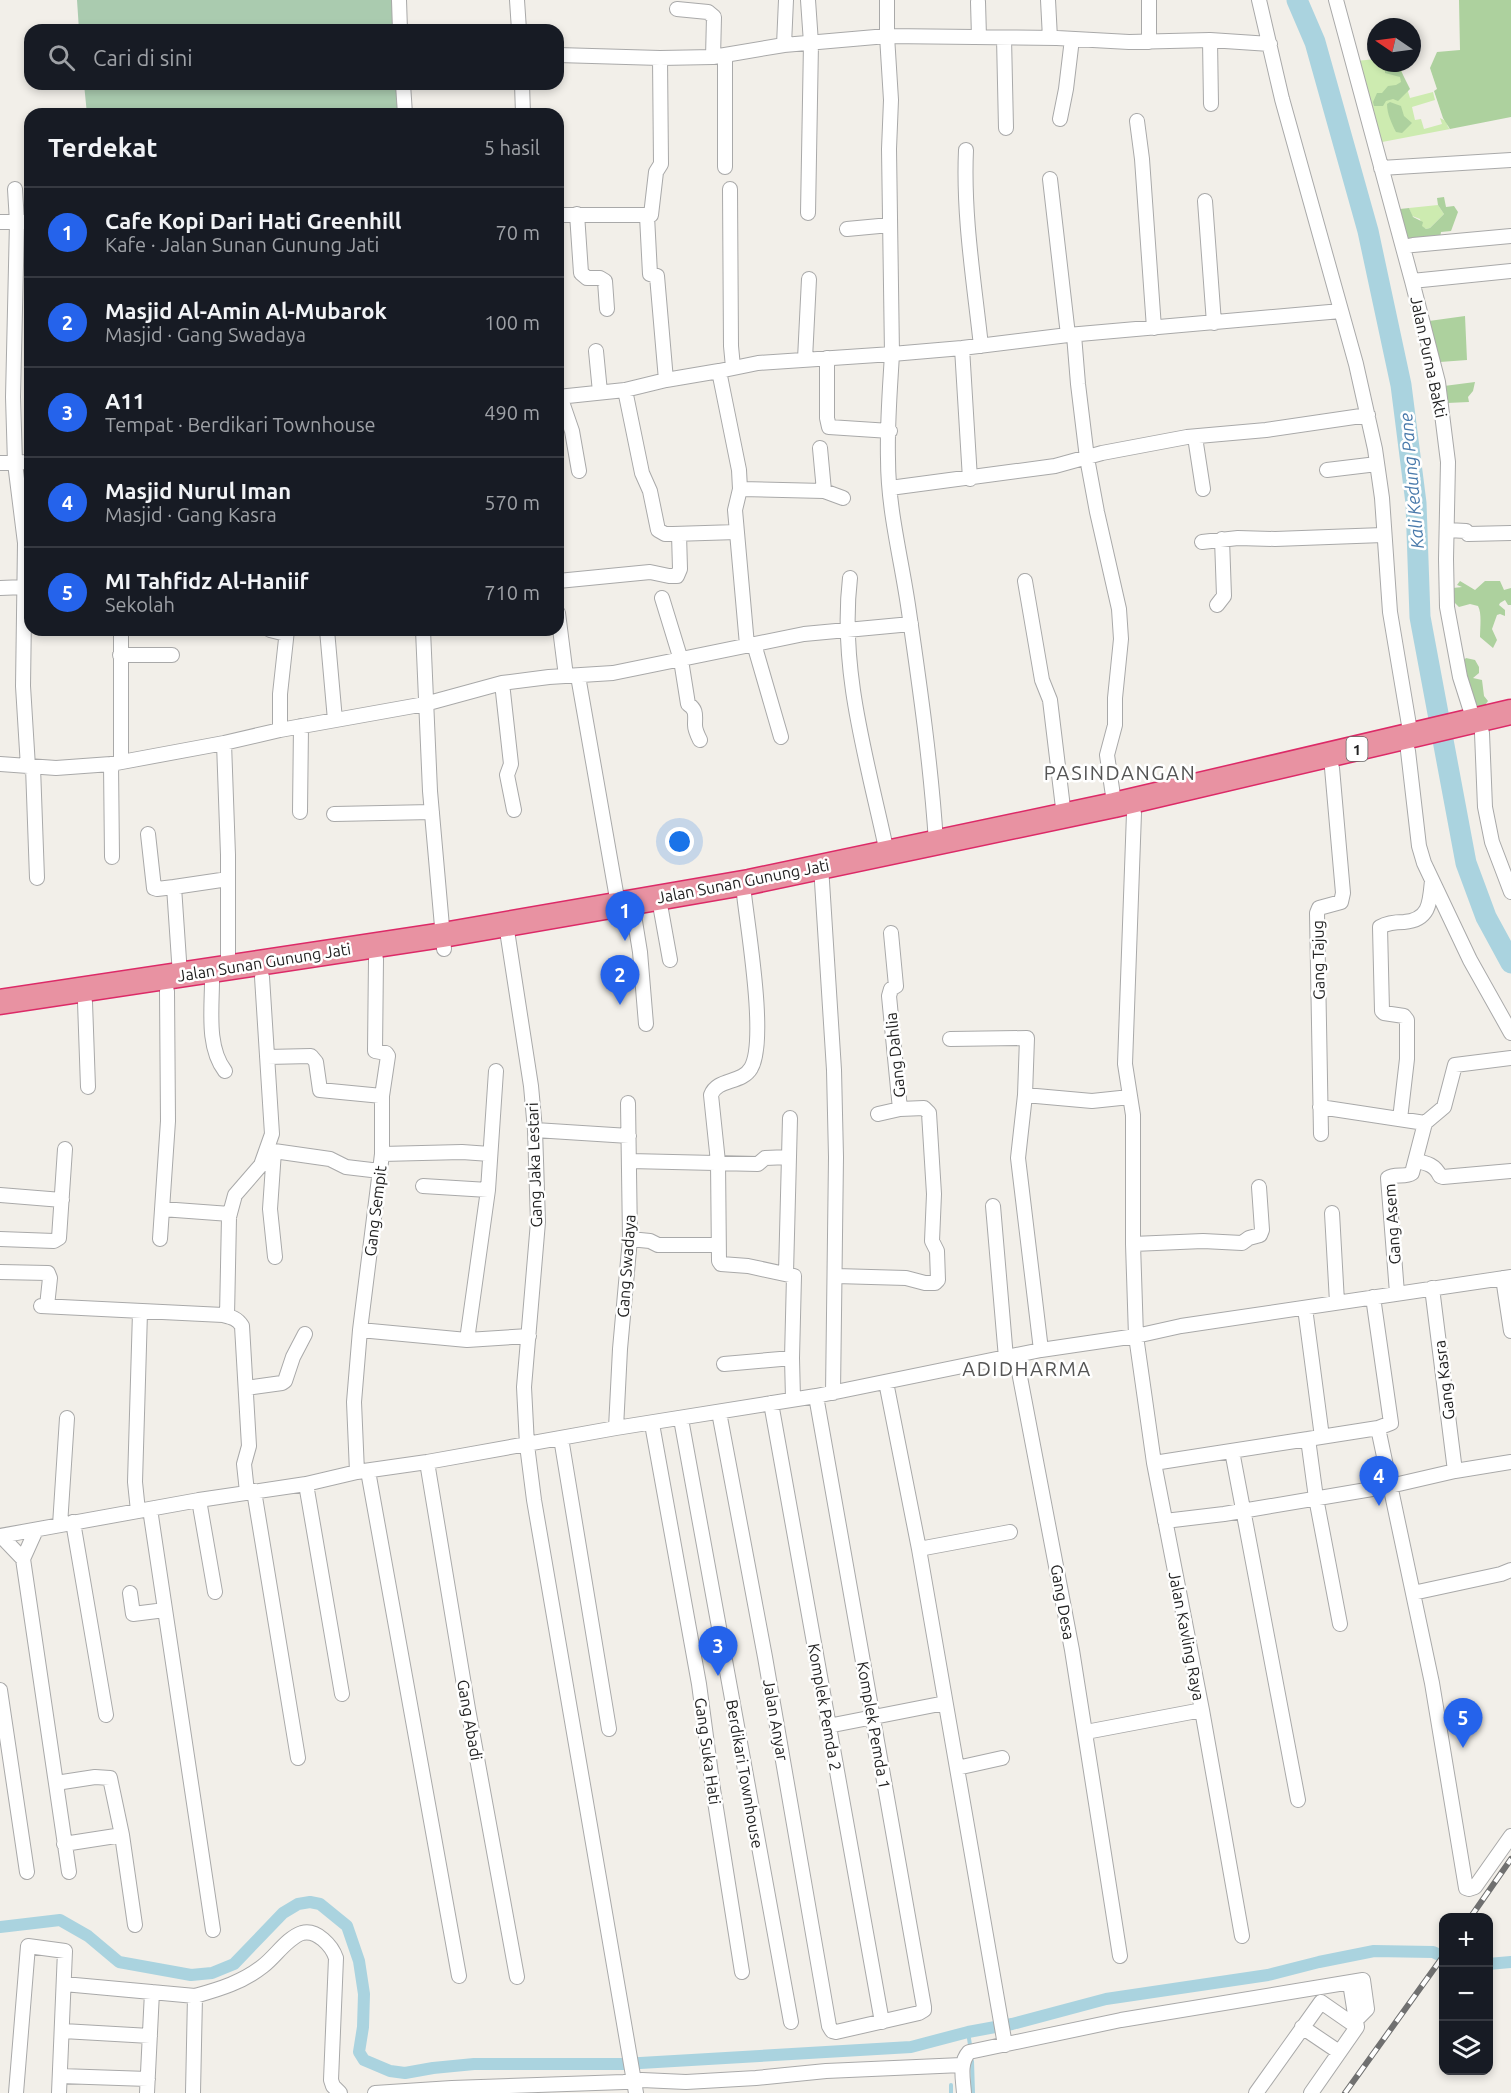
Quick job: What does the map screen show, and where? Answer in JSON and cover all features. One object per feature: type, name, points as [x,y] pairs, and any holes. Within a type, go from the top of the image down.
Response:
[{"type":"highway","name":"1","points":[[1474,728],[1511,712]]},
{"type":"highway","name":"1","points":[[0,1002],[163,985],[317,961],[376,959],[454,940],[626,909],[661,910],[715,893],[748,890],[822,872],[1121,812],[1474,728],[1511,725]]},
{"type":"highway","name":"1","points":[[1301,769],[1332,768],[1413,743]]},
{"type":"highway","name":"Jalan Sunan Gunung Jati","points":[[822,872],[936,842],[1064,816],[1121,812]]},
{"type":"highway","name":"Jalan Sunan Gunung Jati","points":[[626,909],[715,893]]},
{"type":"highway","name":"Jalan Sunan Gunung Jati","points":[[317,961],[454,940]]},
{"type":"highway","name":"1","points":[[0,1015],[85,1002],[163,985]]},
{"type":"street","points":[[399,0],[400,24]]},
{"type":"street","points":[[518,0],[519,24]]},
{"type":"street","points":[[784,45],[786,0]]},
{"type":"street","points":[[808,0],[811,43],[808,213]]},
{"type":"street","points":[[887,0],[886,36],[891,100],[892,354],[888,458],[895,532],[911,624],[932,785],[936,842]]},
{"type":"street","points":[[1048,0],[1050,38]]},
{"type":"street","points":[[1149,0],[1149,42]]},
{"type":"street","points":[[1259,0],[1282,99],[1368,415],[1382,498],[1390,612],[1413,743],[1419,846],[1432,880],[1470,960],[1511,1033]]},
{"type":"street","name":"Jalan Purna Bakti","points":[[1336,0],[1434,363],[1448,462],[1447,607],[1460,677],[1474,728],[1492,842],[1511,892]]},
{"type":"street","points":[[978,2],[979,37]]},
{"type":"street","points":[[677,9],[708,12],[714,17],[719,56],[725,167]]},
{"type":"street","points":[[564,55],[660,58],[719,56],[784,45],[886,36],[1149,42],[1210,40],[1270,44]]},
{"type":"street","points":[[1004,38],[1006,128]]},
{"type":"street","points":[[1060,119],[1072,39]]},
{"type":"street","points":[[1210,40],[1211,104]]},
{"type":"street","points":[[564,215],[647,216],[653,212],[656,172],[661,164],[660,58]]},
{"type":"street","points":[[403,90],[405,108]]},
{"type":"street","points":[[522,90],[523,108]]},
{"type":"street","points":[[1137,122],[1142,159],[1154,328]]},
{"type":"street","points":[[966,150],[969,242],[981,346]]},
{"type":"street","points":[[1381,168],[1511,160]]},
{"type":"street","name":"Jalan Kavling Raya","points":[[1050,179],[1087,458],[1119,609],[1121,639],[1114,732],[1107,755],[1121,812],[1125,1064],[1133,1115],[1136,1336],[1154,1463],[1202,1710],[1242,1936]]},
{"type":"street","points":[[15,189],[23,222],[13,397],[15,463],[24,535]]},
{"type":"street","points":[[730,189],[731,346],[734,367]]},
{"type":"street","points":[[1205,201],[1214,323]]},
{"type":"street","points":[[577,214],[582,273],[587,278],[600,278],[604,281],[607,309]]},
{"type":"street","points":[[647,216],[650,274],[657,276],[666,380]]},
{"type":"street","points":[[0,222],[23,222]]},
{"type":"street","points":[[847,229],[890,225]]},
{"type":"street","points":[[1403,247],[1413,244],[1511,236]]},
{"type":"street","points":[[1412,281],[1511,271]]},
{"type":"street","points":[[805,359],[809,279]]},
{"type":"street","points":[[564,396],[625,390],[758,363],[962,348],[1071,335],[1341,311]]},
{"type":"street","points":[[962,348],[970,478]]},
{"type":"street","points":[[596,351],[600,392]]},
{"type":"street","points":[[827,358],[829,427],[890,431]]},
{"type":"street","points":[[719,371],[730,434],[736,454],[740,489],[735,510],[751,644],[781,737]]},
{"type":"street","points":[[625,390],[642,473],[650,491],[658,530],[665,534],[737,532]]},
{"type":"street","points":[[564,409],[572,431],[579,471]]},
{"type":"street","points":[[890,488],[1055,466],[1102,453],[1196,437],[1266,430],[1368,415]]},
{"type":"street","points":[[1196,437],[1203,489]]},
{"type":"street","points":[[820,448],[824,491]]},
{"type":"street","points":[[0,463],[24,462]]},
{"type":"street","points":[[1328,470],[1377,464]]},
{"type":"street","points":[[740,489],[824,491],[843,498]]},
{"type":"street","points":[[1447,530],[1466,531],[1468,534],[1511,533]]},
{"type":"street","points":[[564,580],[650,572],[677,576],[680,569],[679,534]]},
{"type":"street","points":[[1202,542],[1222,539],[1383,535]]},
{"type":"street","points":[[1217,605],[1224,596],[1222,539]]},
{"type":"street","points":[[850,578],[848,629],[858,724],[887,854]]},
{"type":"street","points":[[1024,581],[1042,680],[1050,700],[1064,816]]},
{"type":"street","points":[[0,588],[24,587]]},
{"type":"street","points":[[662,598],[681,660],[688,704],[695,709],[697,718],[695,726],[700,740]]},
{"type":"street","points":[[0,764],[56,768],[116,762],[426,704],[502,682],[614,674],[804,634],[911,624]]},
{"type":"street","points":[[24,636],[23,686],[31,767],[37,878]]},
{"type":"street","points":[[112,857],[120,636]]},
{"type":"street","points":[[280,730],[280,694],[286,636]]},
{"type":"street","points":[[328,636],[335,720]]},
{"type":"street","points":[[423,636],[432,812],[454,940]]},
{"type":"street","points":[[563,636],[626,909],[640,952],[646,1024]]},
{"type":"street","points":[[120,655],[172,654]]},
{"type":"street","points":[[502,682],[511,764],[507,775],[514,810]]},
{"type":"street","points":[[300,812],[301,726]]},
{"type":"street","points":[[224,743],[228,879],[235,974],[267,1057],[272,1130],[270,1209],[275,1257]]},
{"type":"street","name":"Gang Tajug","points":[[1321,1134],[1317,910],[1341,902],[1343,898],[1332,768]]},
{"type":"street","points":[[334,814],[432,812]]},
{"type":"street","points":[[148,834],[154,888],[157,890],[228,879]]},
{"type":"street","points":[[822,872],[836,1157],[833,1392]]},
{"type":"street","points":[[1400,1119],[1407,1059],[1407,1020],[1404,1016],[1382,1011],[1380,927],[1383,924],[1414,921],[1421,917],[1427,909],[1431,896],[1432,880]]},
{"type":"street","points":[[160,1239],[168,1121],[163,985],[174,887]]},
{"type":"street","points":[[748,890],[758,1032],[755,1059],[751,1069],[740,1078],[716,1086],[711,1095],[718,1162],[718,1245],[720,1264],[748,1266],[786,1273],[791,1274],[795,1279],[792,1358],[794,1399]]},
{"type":"street","points":[[661,910],[670,960]]},
{"type":"street","name":"Gang Jaka Lestari","points":[[507,931],[531,1086],[535,1130],[538,1222],[525,1360],[527,1444],[534,1500],[634,2083]]},
{"type":"street","name":"Gang Dahlia","points":[[891,933],[896,986],[891,989],[889,996],[900,1109]]},
{"type":"street","name":"Gang Sempit","points":[[376,959],[375,1051],[386,1053],[388,1056],[382,1096],[382,1154],[360,1330],[354,1417],[459,1976]]},
{"type":"street","points":[[225,1071],[215,1053],[235,974]]},
{"type":"street","points":[[85,1002],[88,1087]]},
{"type":"street","points":[[950,1039],[1027,1038],[1025,1095],[1018,1158],[1041,1350]]},
{"type":"street","points":[[267,1057],[312,1056],[316,1062],[320,1090],[382,1096]]},
{"type":"street","points":[[1511,1058],[1455,1065],[1444,1107],[1425,1123],[1416,1161],[1434,1166],[1441,1176],[1511,1171]]},
{"type":"street","points":[[467,1340],[488,1190],[496,1071]]},
{"type":"street","points":[[1025,1095],[1092,1101],[1130,1096]]},
{"type":"street","name":"Gang Swadaya","points":[[616,1428],[620,1349],[630,1239],[628,1103]]},
{"type":"street","points":[[1320,1107],[1425,1123]]},
{"type":"street","points":[[836,1276],[906,1278],[926,1283],[935,1283],[938,1280],[937,1251],[932,1241],[934,1194],[929,1113],[924,1108],[900,1109],[878,1114]]},
{"type":"street","points":[[786,1273],[790,1118]]},
{"type":"street","points":[[535,1130],[629,1136]]},
{"type":"street","points":[[0,1239],[31,1242],[57,1240],[60,1235],[65,1149]]},
{"type":"street","points":[[270,1151],[330,1159],[346,1167],[380,1171]]},
{"type":"street","points":[[227,1316],[230,1214],[235,1195],[270,1151]]},
{"type":"street","points":[[382,1154],[452,1152],[490,1154]]},
{"type":"street","points":[[630,1161],[758,1164],[765,1158],[789,1157]]},
{"type":"street","name":"Gang Asem","points":[[1397,1293],[1387,1181],[1389,1176],[1411,1174],[1416,1161]]},
{"type":"street","points":[[423,1186],[488,1190]]},
{"type":"street","points":[[1133,1244],[1203,1241],[1224,1244],[1242,1243],[1260,1235],[1262,1230],[1259,1187]]},
{"type":"street","points":[[0,1195],[62,1200]]},
{"type":"street","name":"Gang Desa","points":[[993,1206],[1011,1357],[1052,1539],[1086,1732],[1120,1956]]},
{"type":"street","points":[[162,1209],[230,1214]]},
{"type":"street","points":[[1332,1213],[1337,1302]]},
{"type":"street","points":[[630,1239],[650,1241],[658,1245],[718,1245]]},
{"type":"street","points":[[0,1272],[48,1274],[50,1278],[44,1306],[227,1316],[235,1318],[242,1326],[249,1446],[244,1464],[298,1758]]},
{"type":"street","points":[[1,1536],[616,1428],[816,1396],[1041,1350],[1136,1336],[1202,1322],[1507,1277],[1511,1331]]},
{"type":"street","name":"Gang Kasra","points":[[1432,1288],[1455,1471]]},
{"type":"street","points":[[1154,1463],[1390,1425],[1373,1297]]},
{"type":"street","points":[[1305,1308],[1315,1438],[1316,1498],[1340,1624]]},
{"type":"street","points":[[140,1312],[135,1482],[144,1510],[165,1610],[213,1930]]},
{"type":"street","points":[[360,1330],[467,1340],[529,1336]]},
{"type":"street","points":[[246,1388],[285,1381],[293,1357],[305,1334]]},
{"type":"street","points":[[724,1364],[792,1358]]},
{"type":"street","points":[[886,1382],[919,1549],[1005,2045]]},
{"type":"street","name":"Komplek Pemda 1","points":[[816,1396],[924,2007],[924,2010],[919,2013],[880,2016]]},
{"type":"street","name":"Komplek Pemda 2","points":[[771,1403],[880,2016]]},
{"type":"street","name":"Jalan Anyar","points":[[719,1412],[763,1645],[830,2029],[836,2032],[880,2016]]},
{"type":"street","points":[[67,1418],[66,1523],[106,1715]]},
{"type":"street","name":"Berdikari Townhouse","points":[[681,1419],[791,2022]]},
{"type":"street","name":"Gang Suka Hati","points":[[652,1424],[699,1684],[742,1972]]},
{"type":"street","points":[[1378,1428],[1432,1683],[1466,1888],[1475,1887],[1511,1836]]},
{"type":"street","points":[[561,1438],[609,1729]]},
{"type":"street","points":[[1232,1451],[1275,1689],[1298,1800]]},
{"type":"street","name":"Gang Abadi","points":[[427,1462],[468,1709],[517,1977]]},
{"type":"street","points":[[1166,1521],[1390,1486],[1455,1471],[1511,1462]]},
{"type":"street","points":[[306,1484],[342,1694]]},
{"type":"street","points":[[200,1500],[215,1592]]},
{"type":"street","points":[[36,1530],[23,1559],[69,1872]]},
{"type":"street","points":[[919,1549],[1010,1532]]},
{"type":"street","points":[[1,1536],[23,1559]]},
{"type":"street","points":[[1413,1593],[1511,1570]]},
{"type":"street","points":[[130,1593],[133,1614],[165,1610]]},
{"type":"street","points":[[0,1690],[27,1872]]},
{"type":"street","points":[[828,1726],[945,1702]]},
{"type":"street","points":[[1086,1732],[1202,1710]]},
{"type":"street","points":[[957,1768],[1002,1758]]},
{"type":"street","points":[[56,1783],[100,1776],[110,1778],[122,1835],[135,1925]]},
{"type":"street","points":[[64,1844],[122,1835]]},
{"type":"street","points":[[64,1984],[195,1996],[239,1982],[263,1966],[292,1938],[304,1932],[315,1935],[333,1949],[336,1958],[331,2079],[333,2086],[340,2093]]},
{"type":"street","points":[[16,2093],[28,1946],[65,1951],[59,2093]]},
{"type":"street","points":[[964,2093],[962,2065],[969,2052],[1121,2020],[1356,1981],[1357,2023],[1311,2093]]},
{"type":"street","points":[[147,2093],[153,1992]]},
{"type":"street","points":[[193,2093],[195,1996]]},
{"type":"street","points":[[1256,2093],[1321,2002],[1357,2023]]},
{"type":"street","points":[[1302,2027],[1339,2052]]},
{"type":"street","points":[[63,2031],[150,2036]]},
{"type":"street","points":[[375,2093],[452,2088],[697,2081],[826,2071],[962,2065]]},
{"type":"street","points":[[60,2076],[148,2079]]},
{"type":"green space","points":[[77,0],[395,0],[396,24],[79,24]]},
{"type":"green space","points":[[1459,0],[1511,0],[1511,117],[1450,129],[1443,118],[1434,91],[1437,89],[1430,68],[1437,52],[1460,50]]},
{"type":"green space","points":[[1367,60],[1367,72],[1402,72],[1410,98],[1433,92],[1435,100],[1412,107],[1415,120],[1421,119],[1424,129],[1442,124],[1440,118],[1446,121],[1450,129],[1377,143],[1356,61]]},
{"type":"green space","points":[[1402,72],[1410,89],[1398,101],[1393,99],[1386,101],[1383,106],[1374,106],[1373,102],[1377,93],[1382,93],[1388,86],[1401,82],[1400,77],[1385,73]]},
{"type":"green space","points":[[85,90],[398,90],[399,108],[86,108]]},
{"type":"green space","points":[[1390,102],[1401,106],[1404,116],[1412,123],[1402,133],[1396,132],[1390,119],[1387,104]]},
{"type":"green space","points":[[1444,197],[1446,207],[1454,206],[1458,212],[1451,231],[1441,232],[1440,238],[1407,240],[1400,209],[1409,208],[1413,217],[1423,222],[1422,226],[1426,229],[1430,228],[1444,214],[1438,205],[1437,198]]},
{"type":"green space","points":[[1438,205],[1444,214],[1426,229],[1422,227],[1420,219],[1412,216],[1409,208]]},
{"type":"green space","points":[[1465,316],[1467,360],[1440,362],[1429,321]]},
{"type":"green space","points":[[1475,382],[1473,391],[1468,397],[1469,402],[1447,403],[1444,386]]},
{"type":"green space","points":[[1460,581],[1475,590],[1485,581],[1500,581],[1504,590],[1511,588],[1511,605],[1508,605],[1505,600],[1499,605],[1505,610],[1505,616],[1497,615],[1492,629],[1497,640],[1493,648],[1480,637],[1478,606],[1470,604],[1459,607],[1453,601],[1453,588],[1462,587],[1457,585]]},
{"type":"green space","points":[[1466,658],[1475,660],[1479,667],[1479,673],[1473,678],[1482,680],[1484,696],[1488,701],[1485,705],[1486,710],[1477,713],[1462,662]]},
{"type":"waterway","name":"Kali Kedung Pane","points":[[1297,0],[1315,42],[1368,231],[1401,385],[1416,503],[1420,617],[1466,863],[1486,917],[1511,963]]},
{"type":"waterway","points":[[0,1927],[60,1920],[88,1936],[119,1962],[191,1975],[212,1973],[234,1964],[283,1913],[298,1904],[310,1902],[320,1904],[347,1926],[359,1961],[364,1994],[363,2027],[359,2052],[364,2060],[390,2071],[405,2073],[474,2064],[623,2064],[911,2047],[968,2032],[1012,2024],[1106,1999],[1268,1975],[1374,1951],[1433,1952],[1439,1955]]},
{"type":"waterway","points":[[1493,1964],[1511,1962]]},
{"type":"waterway","points":[[968,2032],[970,2045]]},
{"type":"waterway","points":[[972,2061],[973,2093]]},
{"type":"waterway","points":[[951,2085],[951,2093]]},
{"type":"railway","points":[[1473,1913],[1511,1859]]},
{"type":"railway","points":[[1345,2093],[1439,1962]]},
{"type":"place","name":"Cafe Kopi Dari Hati Greenhill","points":[[625,941]]},
{"type":"place","name":"Masjid Al-Amin Al-Mubarok","points":[[620,1005]]},
{"type":"place","name":"Masjid Nurul Iman","points":[[1379,1506]]},
{"type":"place","name":"A11","points":[[718,1676]]},
{"type":"place","name":"MI Tahfidz Al-Haniif","points":[[1463,1748]]},
{"type":"district","name":"PASINDANGAN","points":[[1120,772]]},
{"type":"district","name":"ADIDHARMA","points":[[1027,1368]]}]
